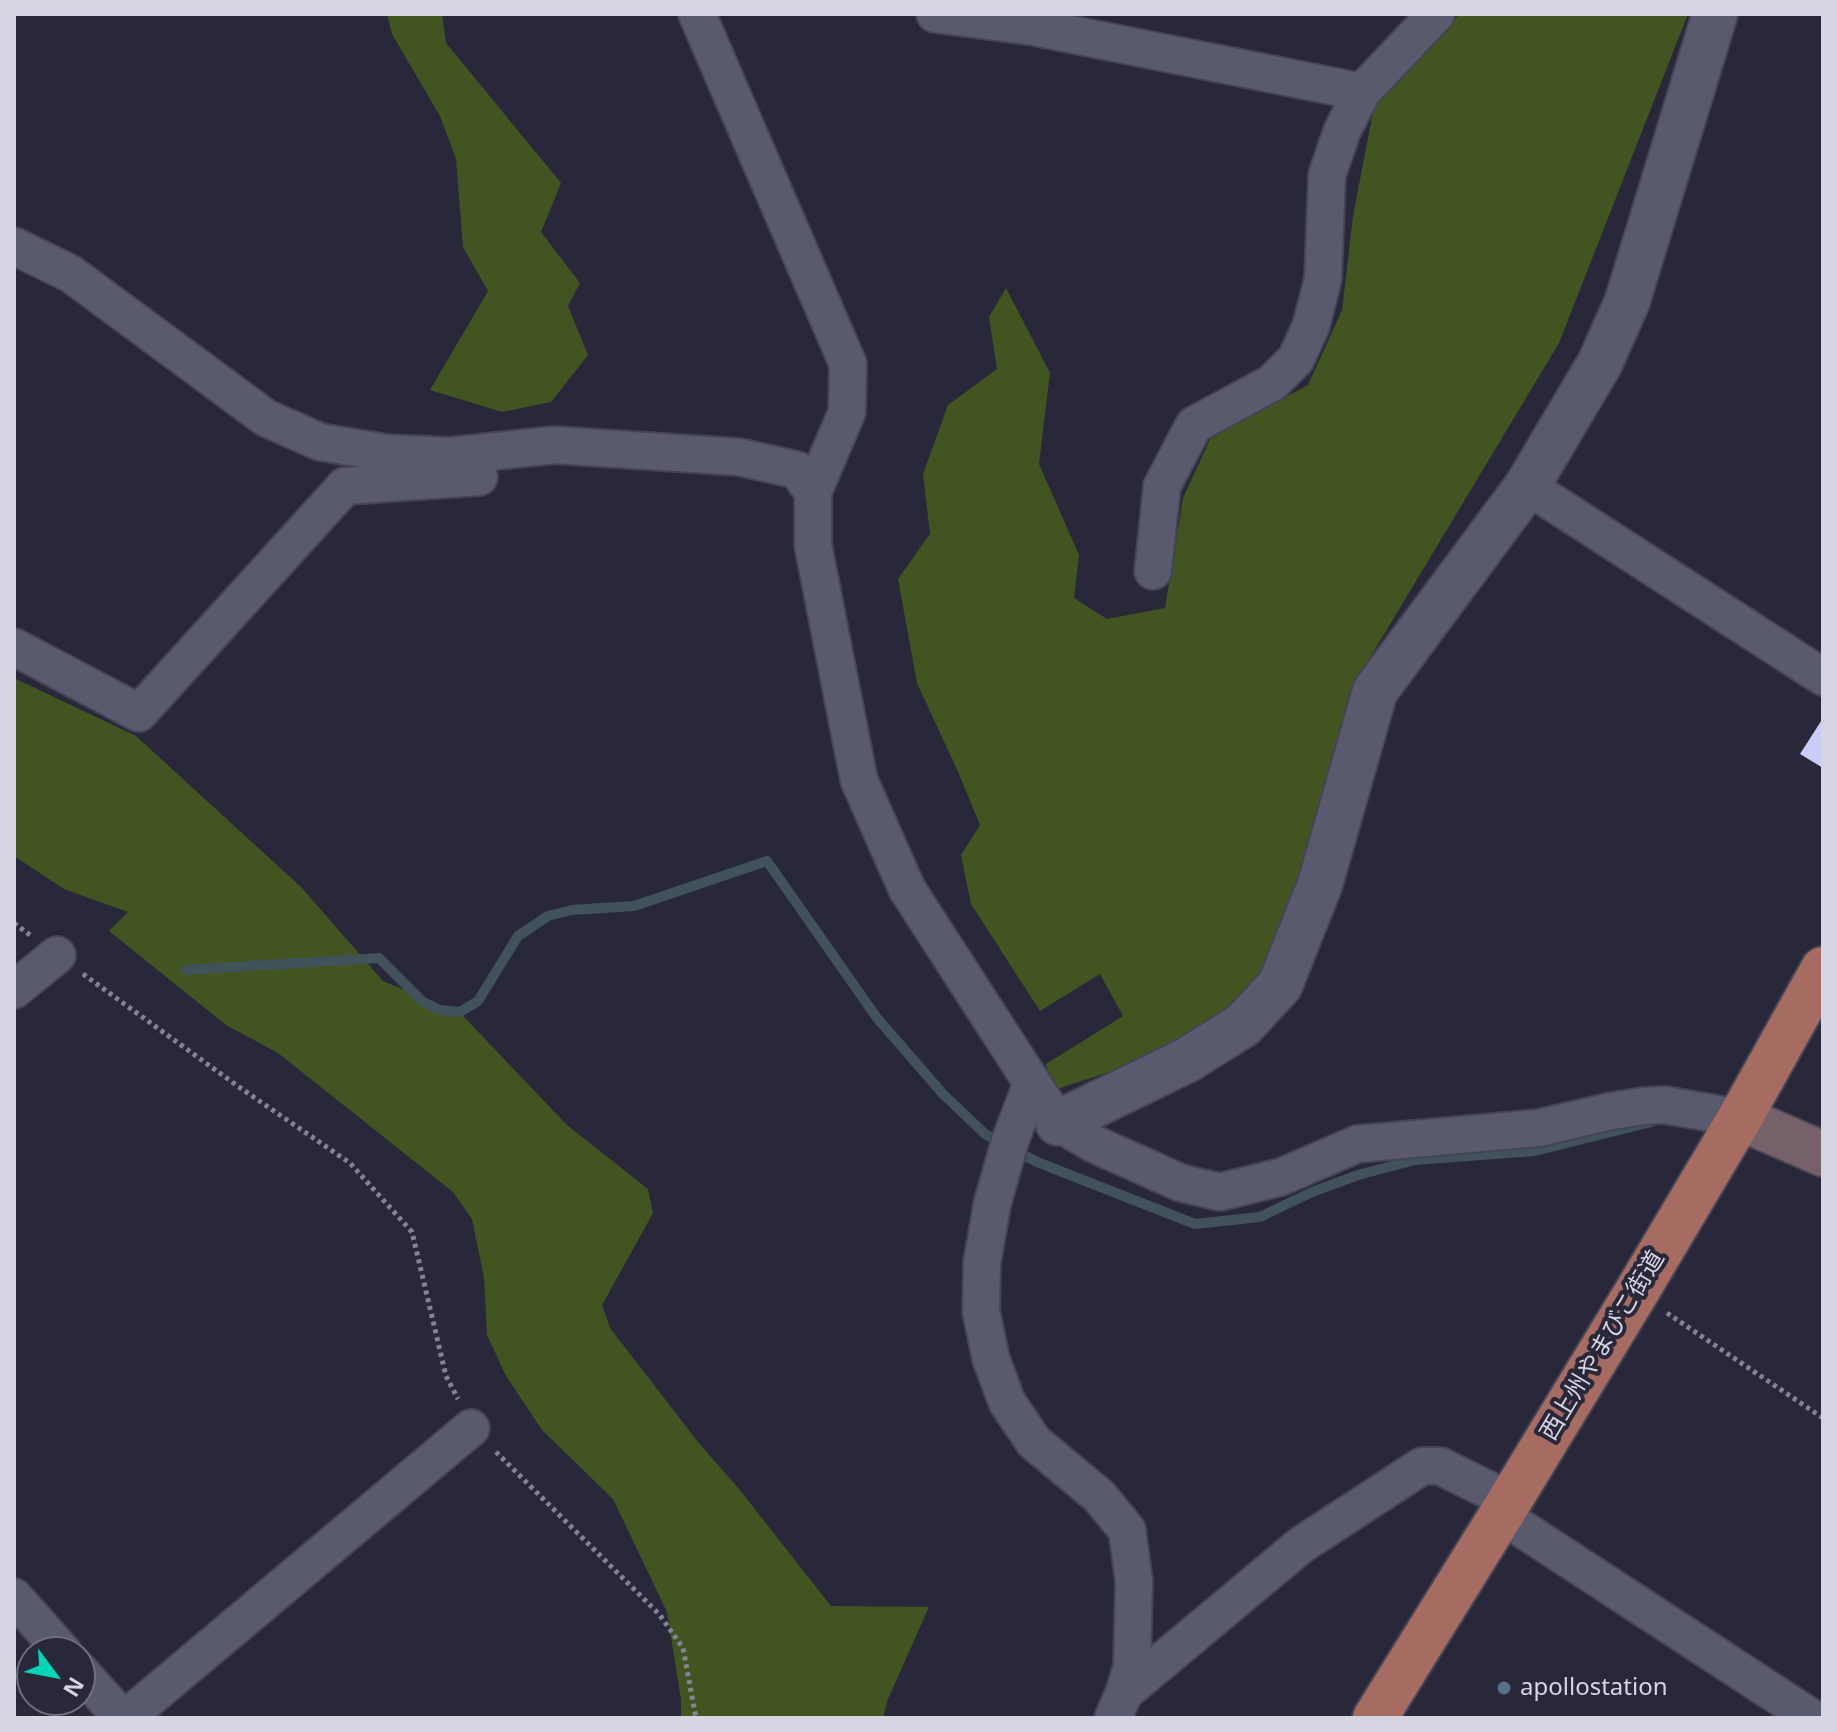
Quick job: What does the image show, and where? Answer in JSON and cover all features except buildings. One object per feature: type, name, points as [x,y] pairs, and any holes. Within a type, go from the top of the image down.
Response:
[{"type":"highway","name":"西上州やまびこ街道","points":[[1375,1718],[1636,1293],[1740,1118],[1823,969]]},
{"type":"main road","points":[[1740,1118],[1823,1154]]},
{"type":"street","points":[[697,14],[848,364],[847,412],[813,492],[813,545],[859,780],[907,889],[1058,1123],[1094,1144],[1181,1183],[1220,1192],[1281,1177],[1357,1144],[1539,1128],[1644,1106],[1665,1105],[1740,1118]]},
{"type":"street","points":[[935,14],[1035,21],[1362,92]]},
{"type":"street","points":[[1153,571],[1162,486],[1194,425],[1272,383],[1296,359],[1311,326],[1323,279],[1327,175],[1342,131],[1362,92],[1436,14]]},
{"type":"street","points":[[1058,1123],[1187,1060],[1243,1025],[1280,985],[1320,884],[1375,691],[1527,486],[1600,363],[1627,302],[1715,14]]},
{"type":"street","points":[[14,246],[71,274],[266,418],[320,442],[387,453],[449,456],[554,445],[739,457],[797,470],[813,492]]},
{"type":"street","points":[[14,647],[139,713],[345,486],[499,476],[531,465],[554,445]]},
{"type":"street","points":[[1527,486],[1823,677]]},
{"type":"street","points":[[14,990],[57,955]]},
{"type":"street","points":[[1032,1083],[1010,1141],[992,1205],[982,1263],[981,1311],[991,1359],[1007,1402],[1034,1442],[1099,1496],[1127,1530],[1134,1581],[1132,1666],[1119,1706]]},
{"type":"street","points":[[96,1688],[124,1718],[471,1428]]},
{"type":"street","points":[[1119,1706],[1301,1545],[1422,1466],[1440,1466],[1812,1718]]},
{"type":"street","points":[[14,1597],[49,1636]]},
{"type":"path","points":[[14,923],[239,1087],[350,1163],[412,1232],[446,1376],[471,1428],[659,1614],[683,1648],[696,1718]]},
{"type":"path","points":[[1636,1293],[1823,1418]]},
{"type":"green space","points":[[387,14],[442,14],[446,43],[561,183],[541,232],[580,283],[568,306],[588,355],[551,402],[502,412],[430,390],[488,291],[463,247],[456,159],[440,116],[392,34]]},
{"type":"green space","points":[[1459,14],[1688,14],[1559,343],[1350,691],[1302,884],[1266,975],[1221,1025],[1143,1061],[1051,1091],[1046,1064],[1123,1016],[1100,974],[1040,1011],[971,904],[961,855],[980,825],[917,683],[898,579],[930,534],[923,474],[948,405],[997,369],[989,317],[1006,288],[1050,373],[1039,464],[1079,555],[1074,598],[1107,619],[1165,608],[1183,498],[1211,437],[1308,385],[1342,310],[1353,216],[1376,96],[1438,40]]},
{"type":"green space","points":[[14,678],[136,736],[301,887],[383,981],[462,1015],[567,1125],[648,1189],[653,1213],[602,1305],[610,1328],[831,1606],[929,1607],[888,1699],[883,1718],[681,1718],[667,1612],[613,1499],[542,1430],[506,1376],[487,1335],[484,1278],[472,1219],[453,1192],[278,1053],[226,1025],[109,931],[128,912],[64,889],[14,856]]},
{"type":"waterway","points":[[186,970],[379,958],[423,1002],[440,1010],[460,1012],[478,1001],[518,936],[548,916],[572,910],[634,906],[767,861],[877,1018],[943,1094],[985,1134],[1037,1162],[1195,1224],[1260,1217],[1312,1192],[1358,1175],[1415,1160],[1535,1151],[1651,1122]]},
{"type":"place","name":"apollostation","points":[[1504,1688]]}]
